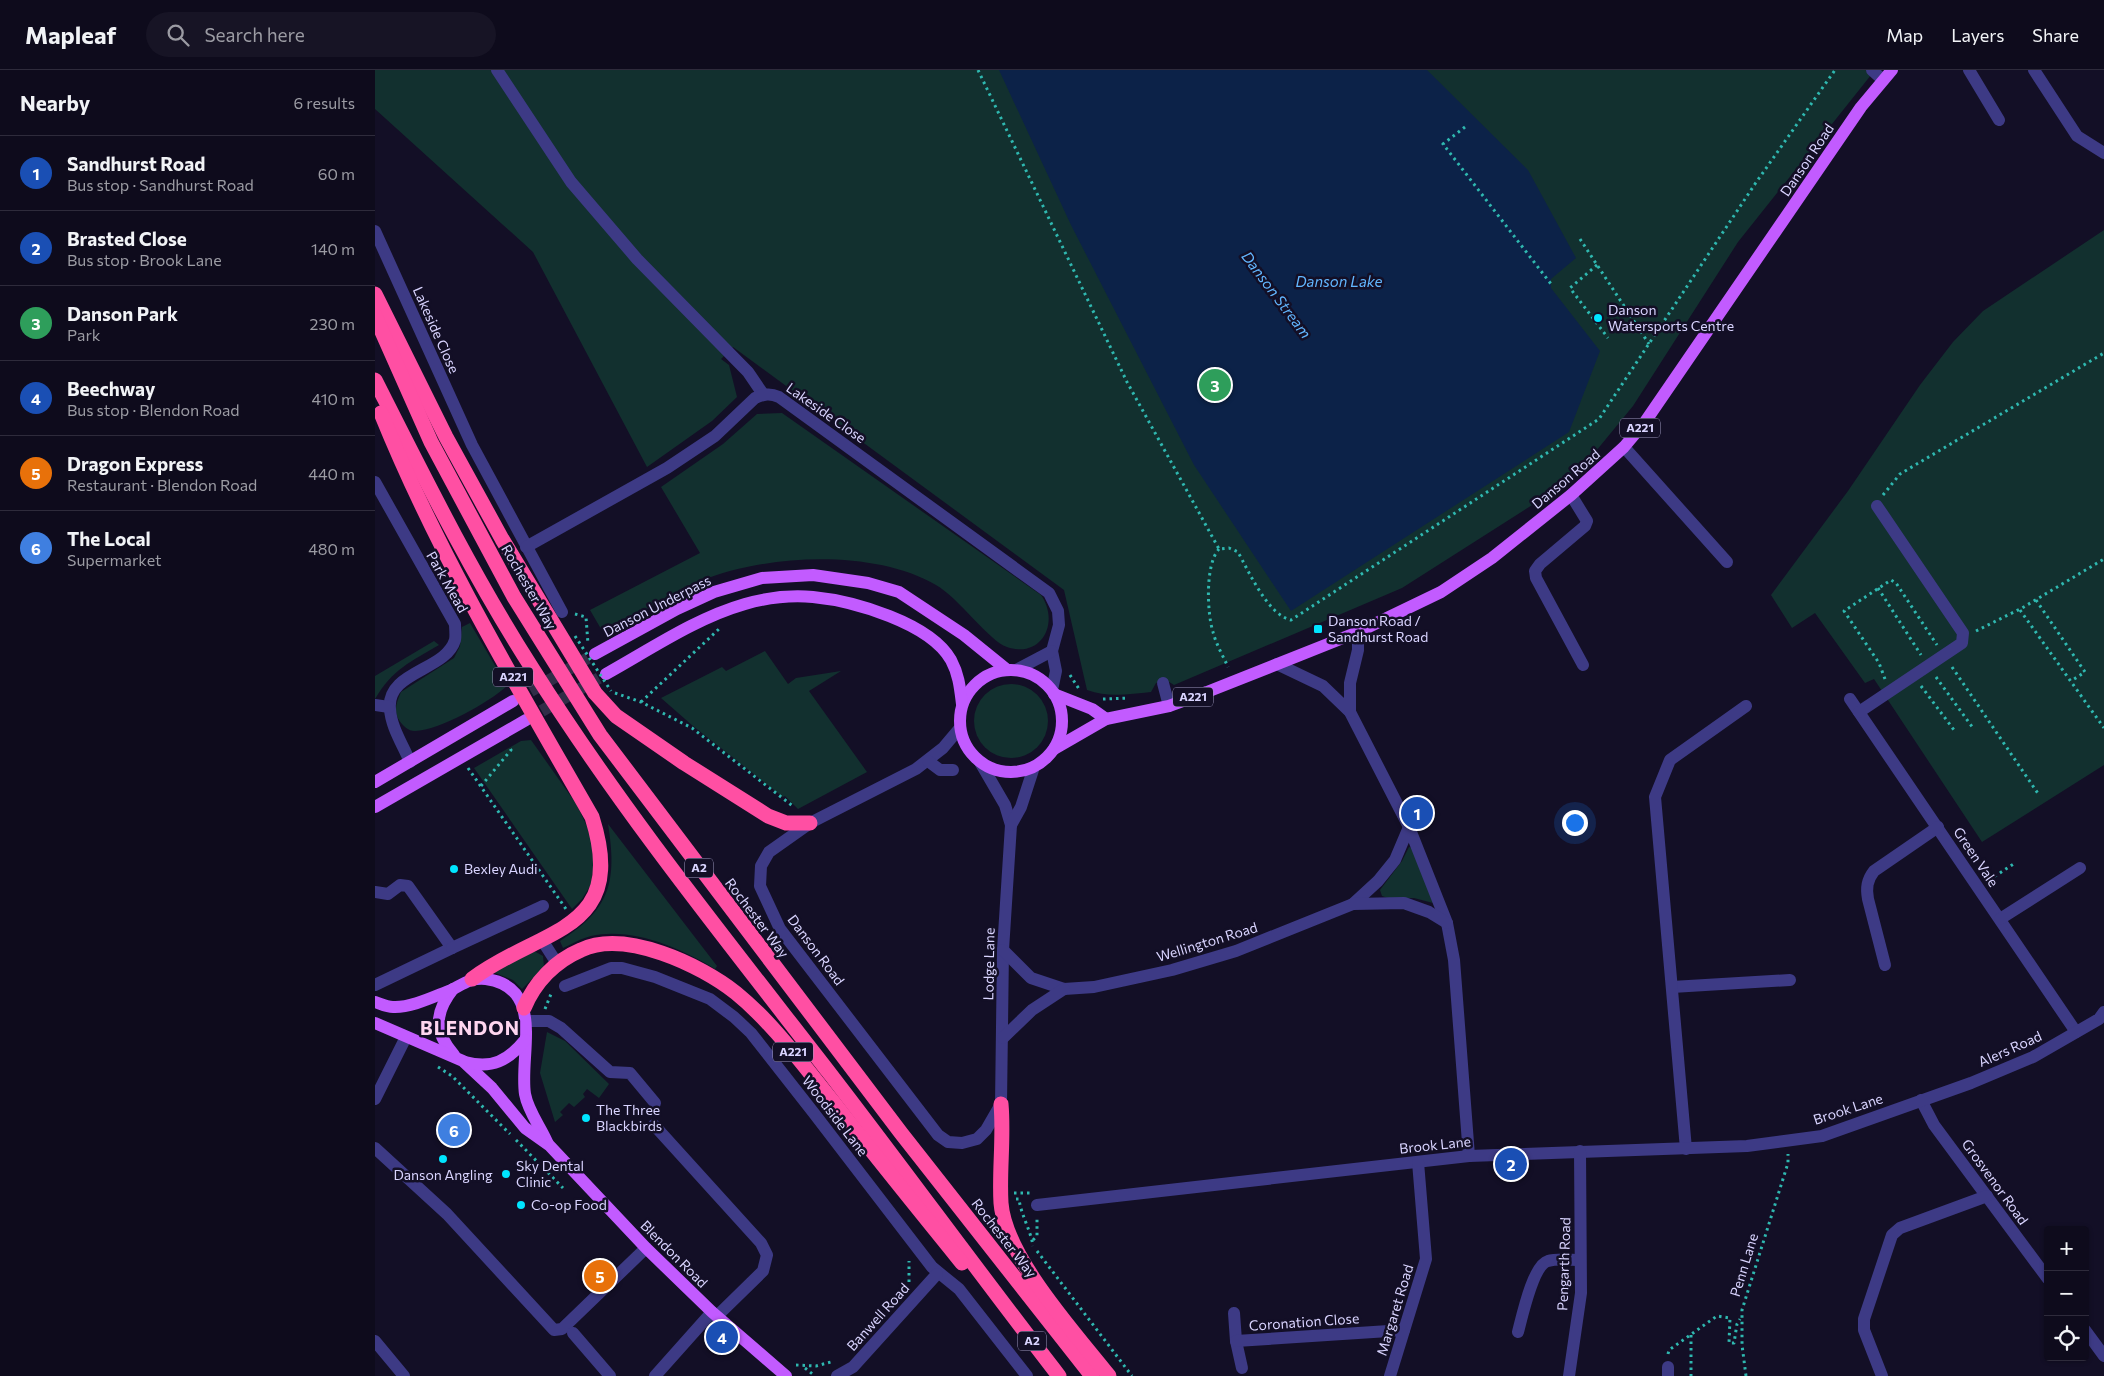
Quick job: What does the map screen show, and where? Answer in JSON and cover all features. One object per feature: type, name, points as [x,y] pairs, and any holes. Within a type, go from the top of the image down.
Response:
[{"type":"highway","points":[[375,294],[446,437],[497,530],[595,693],[616,716],[684,763],[768,816],[785,823],[811,824]]},
{"type":"highway","name":"Rochester Way","points":[[375,316],[431,442],[514,597],[601,736],[901,1133],[1092,1376]]},
{"type":"highway","name":"A2","points":[[375,380],[482,584],[531,667],[583,747],[658,852],[921,1191],[1005,1307],[1059,1376]]},
{"type":"highway","name":"A221","points":[[375,398],[411,481],[449,557],[493,641],[592,817],[600,842],[602,866],[599,890],[575,922],[494,963],[472,979]]},
{"type":"highway","name":"A221","points":[[526,1014],[535,986],[557,965],[574,953],[593,946],[616,944],[639,947],[686,962],[720,981],[736,993],[780,1036],[965,1268],[1005,1307]]},
{"type":"highway","points":[[1001,1104],[1003,1131],[1001,1205],[1009,1236],[1040,1287],[1109,1376]]},
{"type":"main road","name":"Danson Road","points":[[1054,749],[1106,720],[1169,706],[1358,632],[1441,592],[1493,558],[1571,495],[1624,447],[1661,400],[1861,107],[1892,70]]},
{"type":"main road","name":"Danson Underpass","points":[[595,654],[677,609],[714,592],[762,578],[813,575],[867,583],[899,592],[1011,669]]},
{"type":"main road","points":[[606,674],[683,631],[745,604],[779,598],[813,597],[875,610],[902,621],[937,644],[950,659],[959,680],[962,704],[959,730],[969,752],[980,762],[1004,772],[1019,772],[1034,767],[1054,749],[1060,736],[1062,722],[1061,707],[1053,692]]},
{"type":"main road","points":[[962,704],[968,691],[978,680],[991,673],[1011,669],[1033,674],[1053,692],[1093,709],[1106,720]]},
{"type":"main road","name":"A221","points":[[375,782],[513,701]]},
{"type":"main road","points":[[375,806],[526,720]]},
{"type":"main road","points":[[472,979],[494,980],[506,985],[515,993],[526,1014]]},
{"type":"main road","name":"A221","points":[[375,1002],[393,1007],[405,1006],[453,989],[472,979]]},
{"type":"main road","name":"Blendon Road","points":[[453,989],[444,1001],[439,1015],[439,1030],[445,1044],[492,1088],[525,1128],[549,1145],[646,1248],[714,1314],[786,1376]]},
{"type":"main road","name":"Blendon Road","points":[[526,1014],[525,1040],[527,1060],[525,1088],[527,1103],[549,1145]]},
{"type":"main road","name":"Blendon Road","points":[[375,1023],[406,1037],[483,1066],[502,1062],[517,1050],[525,1040]]},
{"type":"street","points":[[497,70],[571,182],[637,259],[748,372],[763,394]]},
{"type":"street","points":[[1872,70],[1883,80]]},
{"type":"street","points":[[1969,70],[1999,120]]},
{"type":"street","points":[[2034,70],[2077,136],[2104,153]]},
{"type":"street","name":"Lakeside Close","points":[[375,231],[473,445],[562,612]]},
{"type":"street","name":"Lakeside Close","points":[[526,547],[667,468],[715,436],[755,398],[763,394],[779,397],[1049,593],[1058,611],[1059,625],[1052,651],[1056,671],[1053,692]]},
{"type":"street","points":[[1624,447],[1727,562]]},
{"type":"street","name":"Park Mead","points":[[375,482],[455,624],[455,639],[450,650],[395,688],[389,706]]},
{"type":"street","points":[[1571,495],[1585,514],[1587,521],[1585,526],[1540,564],[1535,571],[1536,578],[1583,665]]},
{"type":"street","points":[[1859,712],[1944,656],[1962,643],[1963,638],[1963,633],[1877,506]]},
{"type":"street","points":[[1350,712],[1350,683],[1358,650],[1358,632]]},
{"type":"street","points":[[1011,669],[1052,651]]},
{"type":"street","points":[[1277,664],[1323,686],[1350,712],[1409,827],[1447,923],[1454,960],[1469,1156]]},
{"type":"street","points":[[1163,683],[1169,706]]},
{"type":"street","name":"Green Vale","points":[[1850,698],[2076,1032]]},
{"type":"street","points":[[375,705],[389,706],[393,722],[410,762]]},
{"type":"street","points":[[1685,1149],[1655,798],[1670,760],[1746,706]]},
{"type":"street","name":"Danson Road","points":[[959,730],[928,761],[811,824],[769,852],[761,866],[760,886],[780,929],[939,1136],[948,1142],[955,1143],[977,1139],[986,1130],[1001,1104]]},
{"type":"street","points":[[928,761],[940,770],[953,770]]},
{"type":"street","name":"Lodge Lane","points":[[980,762],[1005,806],[1011,825],[1003,950],[1001,1104]]},
{"type":"street","name":"Lodge Lane","points":[[1011,825],[1021,806],[1034,767]]},
{"type":"street","name":"Wellington Road","points":[[1003,950],[1031,978],[1064,990],[1094,987],[1172,970],[1235,951],[1353,904],[1378,881],[1395,860],[1409,827]]},
{"type":"street","points":[[1885,965],[1867,899],[1866,890],[1870,877],[1874,871],[1938,827]]},
{"type":"street","points":[[2000,919],[2080,868]]},
{"type":"street","points":[[375,892],[388,894],[400,885],[408,886],[452,948]]},
{"type":"street","name":"Wellington Road","points":[[1353,904],[1404,904],[1429,912],[1447,923]]},
{"type":"street","points":[[375,985],[543,906]]},
{"type":"street","points":[[542,940],[557,965]]},
{"type":"street","name":"Woodside Lane","points":[[563,991],[611,968],[622,968],[655,977],[710,999],[734,1017],[751,1033],[937,1274],[959,1289],[1027,1376]]},
{"type":"street","points":[[1672,987],[1790,980]]},
{"type":"street","name":"Wellington Road","points":[[1003,1038],[1032,1010],[1064,990]]},
{"type":"street","points":[[526,1014],[549,1021],[561,1028],[610,1072],[630,1073],[655,1103]]},
{"type":"street","name":"Alers Road","points":[[1921,1100],[2033,1057],[2102,1019]]},
{"type":"street","points":[[375,1099],[406,1037]]},
{"type":"street","name":"Brook Lane","points":[[1037,1205],[1469,1156],[1747,1146],[1822,1136],[1921,1100]]},
{"type":"street","name":"Grosvenor Road","points":[[1921,1100],[1934,1124],[2044,1274]]},
{"type":"street","points":[[654,1125],[743,1224],[767,1255],[763,1271],[714,1314],[655,1376]]},
{"type":"street","points":[[375,1148],[447,1214],[554,1330],[562,1329],[646,1248]]},
{"type":"street","name":"Pengarth Road","points":[[1569,1376],[1581,1293],[1580,1151]]},
{"type":"street","name":"Margaret Road","points":[[1390,1376],[1426,1259],[1418,1162]]},
{"type":"street","points":[[1882,1376],[1864,1330],[1864,1319],[1892,1235],[1900,1228],[1987,1196]]},
{"type":"street","points":[[1518,1332],[1530,1290],[1540,1266],[1548,1261],[1580,1260]]},
{"type":"street","name":"Banwell Road","points":[[837,1376],[853,1367],[937,1274]]},
{"type":"street","name":"Coronation Close","points":[[1234,1313],[1236,1341],[1242,1368]]},
{"type":"street","name":"Coronation Close","points":[[1236,1341],[1404,1330]]},
{"type":"street","points":[[573,1333],[610,1376]]},
{"type":"street","points":[[2089,1335],[2104,1356]]},
{"type":"street","points":[[375,1341],[404,1376]]},
{"type":"path","points":[[978,70],[1127,382],[1219,549]]},
{"type":"path","points":[[1228,667],[1213,632],[1209,599],[1211,565],[1213,555],[1219,549],[1229,548],[1238,552],[1270,606],[1283,618],[1291,620],[1599,419],[1755,184],[1835,70]]},
{"type":"path","points":[[1465,127],[1443,144],[1551,284]]},
{"type":"path","points":[[1580,239],[1649,344]]},
{"type":"path","points":[[1597,265],[1570,288],[1608,338]]},
{"type":"path","points":[[1877,506],[1885,491],[1900,474],[2104,353]]},
{"type":"path","points":[[1963,638],[2020,610],[2104,559]]},
{"type":"path","points":[[1892,690],[1881,673],[1879,663],[1844,611],[1891,580],[1896,583],[2039,795]]},
{"type":"path","points":[[1878,588],[1928,666],[1973,728]]},
{"type":"path","points":[[2036,600],[2085,672],[2071,681]]},
{"type":"path","points":[[2020,610],[2104,728]]},
{"type":"path","points":[[562,612],[586,617],[587,642],[595,654]]},
{"type":"path","points":[[641,702],[724,624]]},
{"type":"path","points":[[575,636],[611,691],[641,702],[692,728],[801,812],[811,824]]},
{"type":"path","points":[[1067,668],[1081,691]]},
{"type":"path","points":[[1914,676],[1954,730]]},
{"type":"path","points":[[1100,699],[1112,700],[1135,697]]},
{"type":"path","points":[[481,786],[511,750]]},
{"type":"path","points":[[468,768],[575,922]]},
{"type":"path","points":[[1979,887],[2015,863]]},
{"type":"path","points":[[544,1021],[546,1005],[552,993],[563,991]]},
{"type":"path","points":[[431,1064],[452,1076],[563,1188]]},
{"type":"path","name":"Penn Lane","points":[[1745,1376],[1741,1318],[1788,1163]]},
{"type":"path","points":[[1014,1186],[1014,1193],[1037,1193],[1037,1236],[1033,1240],[1032,1245],[1132,1376]]},
{"type":"path","points":[[903,1289],[910,1280],[909,1257]]},
{"type":"path","points":[[1668,1371],[1669,1350],[1717,1316],[1730,1318],[1729,1343],[1734,1343],[1737,1324],[1741,1318]]},
{"type":"path","points":[[1691,1335],[1691,1376]]},
{"type":"path","points":[[792,1364],[804,1367],[840,1360]]},
{"type":"path","points":[[804,1367],[815,1376]]},
{"type":"green space","points":[[375,70],[1875,70],[1738,242],[1633,406],[1573,479],[1402,588],[1174,685],[1166,680],[1156,683],[1151,692],[1119,695],[1087,690],[1064,590],[733,347],[721,359],[729,365],[737,397],[712,421],[647,467],[533,252],[375,109]]},
{"type":"green space","points":[[2104,230],[2104,765],[1982,842],[1874,679],[1865,683],[1815,613],[1792,628],[1771,595],[1848,491],[1920,385],[1953,342],[1983,311]]},
{"type":"green space","points":[[782,413],[1041,595],[1049,616],[1044,636],[1038,643],[1030,648],[1007,647],[992,637],[945,591],[911,573],[882,565],[820,559],[756,565],[701,581],[604,634],[590,610],[700,553],[661,487],[723,444],[757,414]]},
{"type":"green space","points":[[470,623],[507,686],[499,693],[450,721],[415,731],[408,729],[397,717],[396,713],[397,702],[401,692],[454,658],[460,646],[462,627]]},
{"type":"green space","points":[[434,641],[439,645],[403,667],[389,680],[375,699],[375,676]]},
{"type":"green space","points":[[765,651],[788,684],[796,678],[841,671],[809,691],[867,772],[798,809],[785,796],[783,797],[693,726],[661,698],[722,667],[726,671]]},
{"type":"green space","points":[[1011,684],[1032,690],[1042,700],[1048,721],[1042,742],[1032,752],[1011,758],[990,752],[980,742],[974,721],[980,700],[990,690]]},
{"type":"green space","points":[[531,740],[577,805],[595,844],[592,883],[582,899],[572,909],[474,768],[521,741]]},
{"type":"green space","points":[[608,824],[717,966],[715,969],[687,954],[656,941],[623,934],[591,936],[563,948],[560,941],[590,917],[600,905],[607,892],[611,862]]},
{"type":"green space","points":[[1409,847],[1413,848],[1433,903],[1414,898],[1388,898],[1382,896],[1380,890],[1402,861]]},
{"type":"green space","points":[[534,951],[543,956],[544,967],[522,989],[513,980],[495,973],[495,969]]},
{"type":"green space","points":[[547,1032],[565,1041],[609,1084],[599,1098],[587,1089],[583,1094],[585,1097],[574,1107],[569,1103],[560,1112],[563,1115],[555,1122],[540,1073]]},
{"type":"water","name":"Danson Lake","points":[[999,70],[1427,70],[1528,170],[1576,258],[1551,279],[1551,288],[1600,351],[1569,432],[1291,611],[1194,465],[1071,225]]},
{"type":"tunnel","points":[[515,700],[595,654]]},
{"type":"tunnel","points":[[526,720],[606,674]]},
{"type":"place","name":"Danson Watersports Centre","points":[[1598,318]]},
{"type":"place","name":"Danson Park","points":[[1215,385]]},
{"type":"place","name":"Danson Road / Sandhurst Road","points":[[1318,629]]},
{"type":"place","name":"Sandhurst Road","points":[[1417,813]]},
{"type":"place","name":"Bexley Audi","points":[[454,869]]},
{"type":"place","name":"The Three Blackbirds","points":[[586,1118]]},
{"type":"place","name":"The Local","points":[[454,1130]]},
{"type":"place","name":"Danson Angling","points":[[443,1159]]},
{"type":"place","name":"Brasted Close","points":[[1511,1164]]},
{"type":"place","name":"Sky Dental Clinic","points":[[506,1174]]},
{"type":"place","name":"Co-op Food","points":[[521,1205]]},
{"type":"place","name":"Dragon Express","points":[[600,1276]]},
{"type":"place","name":"Beechway","points":[[722,1337]]},
{"type":"district","name":"BLENDON","points":[[470,1028]]},
{"type":"water label","name":"Danson Stream","points":[[1276,295]]}]
